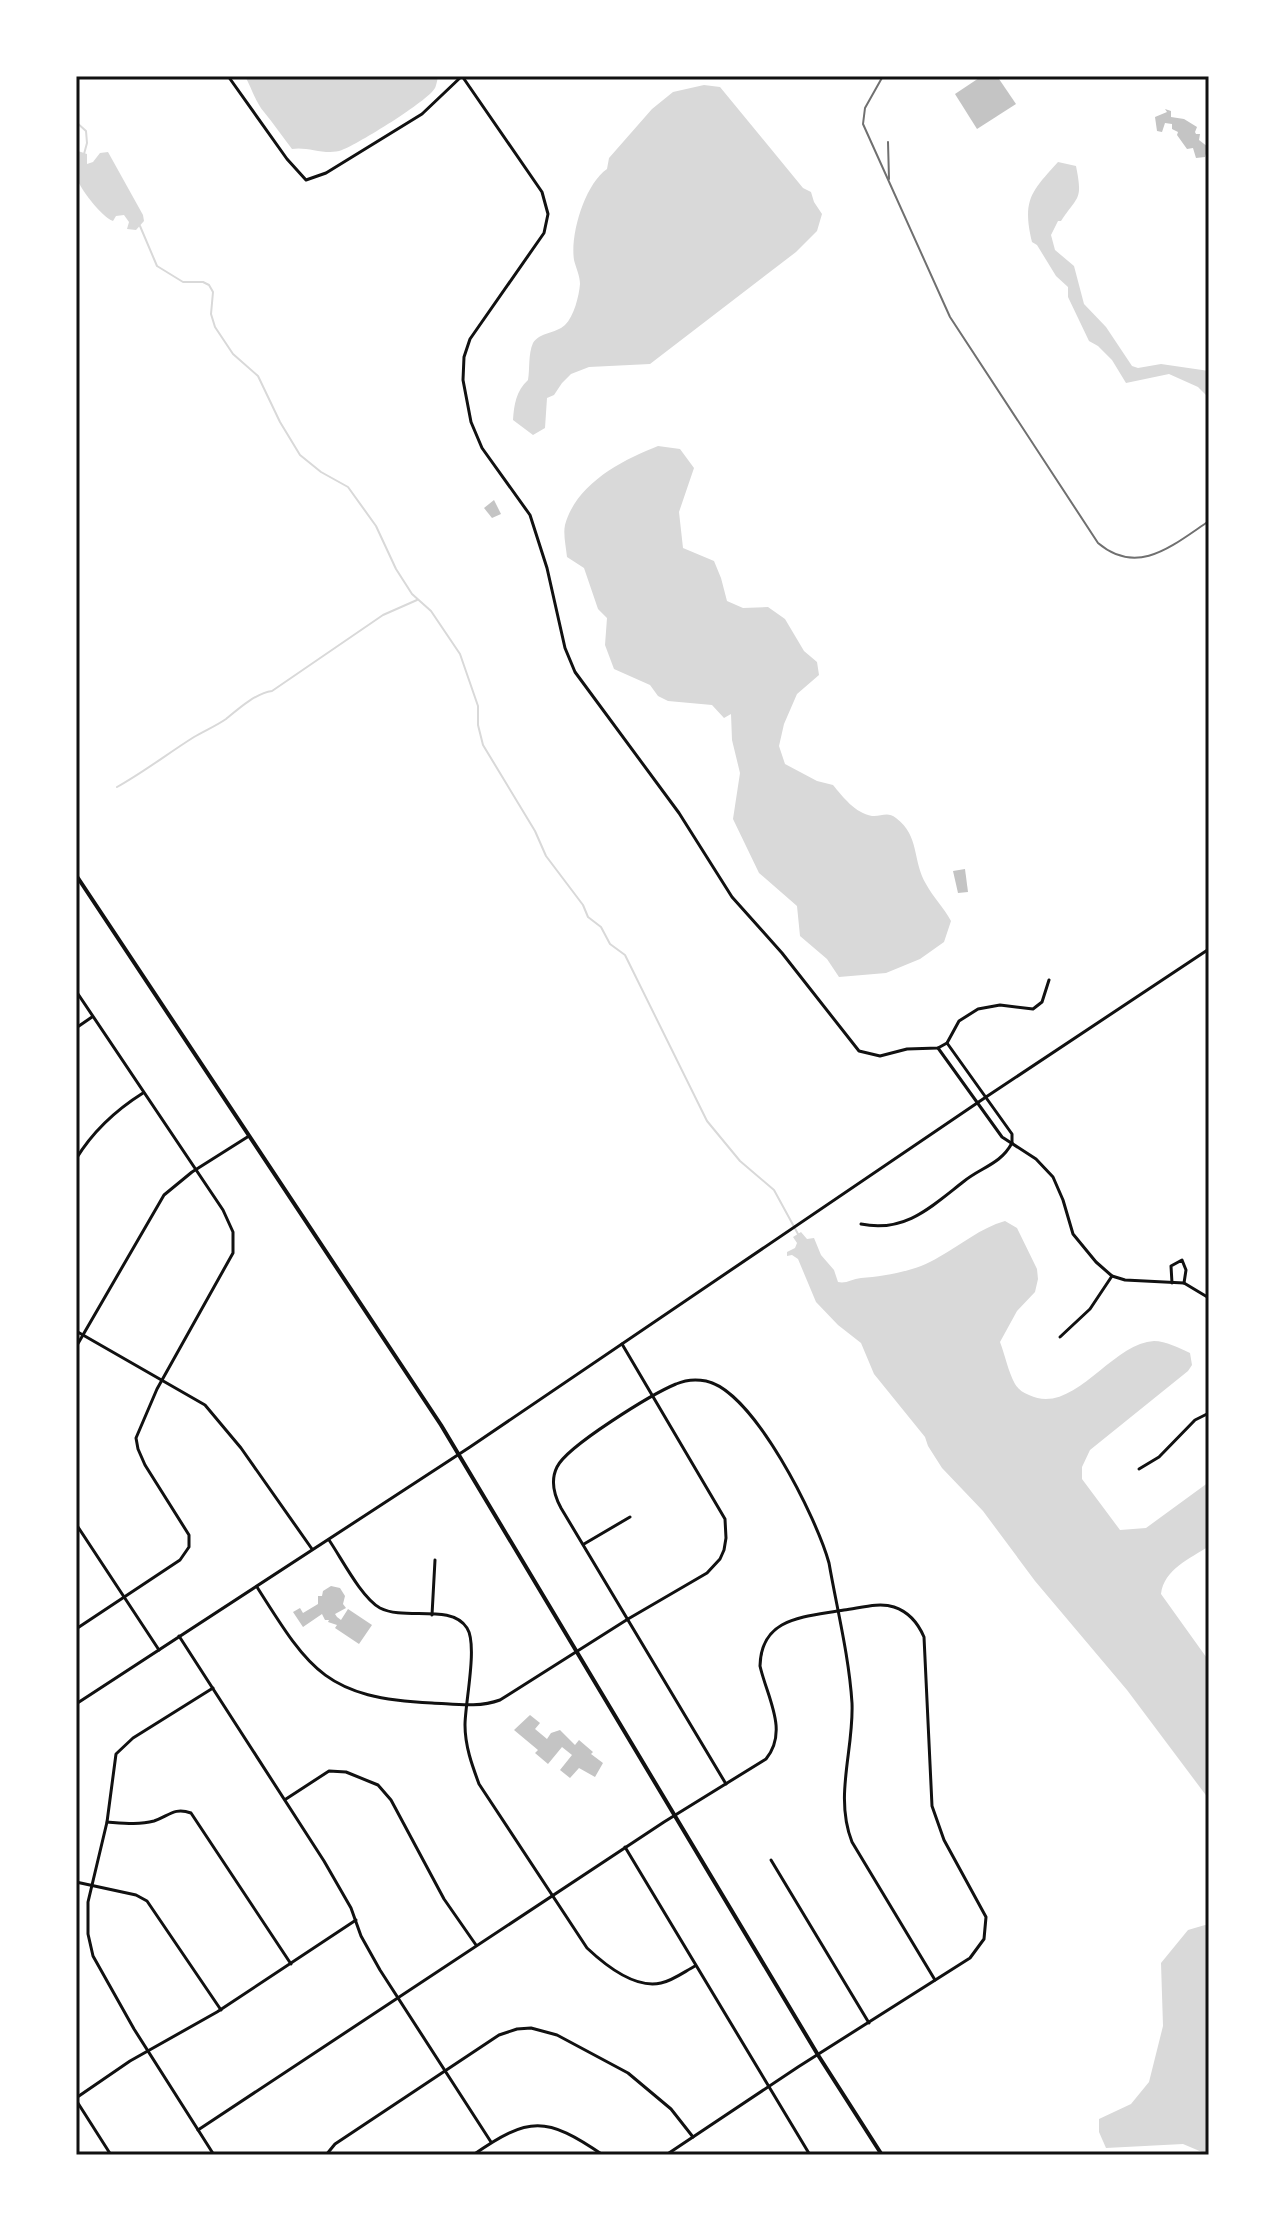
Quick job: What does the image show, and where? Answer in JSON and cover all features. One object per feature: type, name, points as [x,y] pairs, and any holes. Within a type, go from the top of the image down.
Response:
[{"type":"main road","points":[[76,875],[459,1455],[818,2055],[882,2155]]},
{"type":"street","points":[[228,76],[287,159],[306,180],[326,173],[422,114],[462,76],[542,192],[548,220],[541,239],[470,339],[464,357],[463,380],[471,422],[482,448],[530,515],[547,568],[565,648],[575,672],[679,813],[732,897],[782,953],[853,1045],[863,1053],[874,1056],[907,1049],[938,1048],[947,1043],[959,1021],[978,1009],[1000,1005],[1033,1009],[1042,1002],[1049,980]]},
{"type":"street","points":[[76,1704],[459,1455],[977,1103],[1209,950]]},
{"type":"street","points":[[76,991],[230,1223],[234,1242],[233,1253],[162,1380],[136,1438],[145,1465],[189,1535],[189,1547],[180,1560],[76,1629]]},
{"type":"street","points":[[76,1028],[92,1017]]},
{"type":"street","points":[[861,1224],[890,1226],[926,1213],[965,1180],[1000,1160],[1012,1143],[1012,1134],[947,1043]]},
{"type":"street","points":[[938,1048],[1002,1137],[1036,1159],[1053,1177],[1073,1234],[1087,1254],[1112,1276],[1137,1282],[1184,1283],[1209,1298]]},
{"type":"street","points":[[76,1159],[118,1109],[143,1093]]},
{"type":"street","points":[[76,1347],[159,1202],[195,1170],[249,1136]]},
{"type":"street","points":[[1172,1283],[1171,1266],[1182,1260],[1186,1270],[1184,1283]]},
{"type":"street","points":[[1060,1337],[1090,1309],[1112,1276]]},
{"type":"street","points":[[76,1331],[205,1405],[241,1448],[312,1549]]},
{"type":"street","points":[[256,1586],[304,1657],[336,1683],[356,1693],[414,1702],[483,1705],[500,1700],[707,1573],[722,1554],[727,1528],[721,1509],[622,1344]]},
{"type":"street","points":[[726,1784],[556,1497],[553,1487],[561,1460],[571,1451],[652,1397],[684,1381],[711,1383],[729,1394],[755,1421],[814,1520],[829,1563],[852,1703],[843,1797],[846,1826],[875,1882],[935,1980]]},
{"type":"street","points":[[1139,1469],[1159,1457],[1195,1420],[1209,1413]]},
{"type":"street","points":[[584,1544],[630,1517]]},
{"type":"street","points":[[76,1524],[159,1650]]},
{"type":"street","points":[[328,1539],[372,1602],[390,1612],[455,1617],[469,1632],[466,1742],[479,1784],[587,1948],[620,1972],[645,1983],[660,1983],[695,1966]]},
{"type":"street","points":[[432,1615],[435,1560]]},
{"type":"street","points":[[198,2130],[625,1847],[766,1759],[776,1743],[777,1722],[760,1666],[764,1644],[783,1624],[794,1619],[888,1605],[908,1614],[921,1628],[926,1650],[932,1806],[944,1840],[986,1917],[987,1930],[980,1947],[970,1958],[666,2155]]},
{"type":"street","points":[[179,1636],[324,1861],[356,1920],[361,1936],[491,2142]]},
{"type":"street","points":[[213,1688],[133,1738],[116,1754],[107,1822],[91,1885],[87,1919],[93,1956],[214,2155]]},
{"type":"street","points":[[285,1800],[329,1771],[346,1772],[378,1785],[391,1800],[437,1886],[476,1945]]},
{"type":"street","points":[[107,1822],[156,1820],[174,1810],[191,1813],[291,1964]]},
{"type":"street","points":[[625,1847],[810,2155]]},
{"type":"street","points":[[771,1860],[869,2023]]},
{"type":"street","points":[[76,1882],[136,1895],[147,1901],[221,2010]]},
{"type":"street","points":[[111,2155],[76,2099],[148,2051],[221,2010],[356,1920]]},
{"type":"street","points":[[327,2152],[499,2035],[517,2029],[557,2035],[628,2073],[671,2109],[693,2137]]},
{"type":"street","points":[[473,2155],[518,2128],[543,2125],[580,2139],[603,2155]]},
{"type":"shaded area","points":[[245,76],[438,76],[430,94],[407,112],[350,146],[330,152],[292,149],[261,108]]},
{"type":"shaded area","points":[[704,85],[720,87],[803,188],[811,192],[822,214],[817,231],[796,252],[650,364],[589,367],[571,374],[554,395],[547,398],[545,428],[533,435],[513,420],[515,404],[528,380],[533,343],[565,325],[576,306],[580,284],[574,260],[574,237],[586,198],[607,169],[609,158],[652,109],[673,92]]},
{"type":"shaded area","points":[[76,142],[78,151],[87,154],[87,164],[100,153],[108,152],[143,215],[144,221],[136,230],[127,229],[129,222],[124,215],[116,216],[113,221],[108,218],[86,194],[76,176]]},
{"type":"shaded area","points":[[1058,162],[1076,166],[1079,192],[1051,235],[1055,250],[1074,266],[1084,304],[1106,327],[1132,366],[1138,368],[1161,364],[1209,371],[1209,398],[1198,387],[1169,374],[1126,383],[1112,360],[1089,341],[1068,297],[1068,287],[1056,276],[1032,242],[1029,228],[1031,198]]},
{"type":"shaded area","points":[[658,446],[680,449],[694,468],[679,512],[683,548],[714,561],[727,601],[743,608],[768,607],[785,619],[804,651],[817,662],[819,675],[797,694],[784,724],[779,746],[785,764],[817,781],[833,785],[860,812],[872,816],[893,816],[909,833],[922,875],[951,921],[944,942],[920,959],[886,973],[839,977],[827,959],[800,936],[797,906],[759,873],[733,819],[740,773],[732,740],[731,714],[724,718],[712,705],[668,701],[658,696],[650,685],[614,669],[605,645],[607,618],[598,609],[584,568],[567,557],[565,525],[579,497],[602,475]]},
{"type":"shaded area","points":[[1005,1221],[1017,1228],[1037,1269],[1035,1292],[1017,1311],[1000,1342],[1016,1386],[1023,1392],[1045,1399],[1061,1396],[1077,1388],[1123,1353],[1154,1341],[1168,1343],[1190,1353],[1192,1365],[1188,1371],[1090,1450],[1082,1467],[1082,1479],[1120,1530],[1146,1528],[1209,1482],[1209,1546],[1172,1571],[1161,1594],[1209,1661],[1208,1798],[1127,1690],[1035,1581],[983,1511],[942,1468],[925,1437],[874,1374],[861,1343],[816,1302],[798,1259],[787,1256],[787,1252],[797,1243],[793,1237],[801,1232],[807,1239],[814,1238],[838,1282],[844,1282],[921,1266],[979,1232]]},
{"type":"shaded area","points":[[1209,1926],[1209,2155],[1183,2144],[1106,2148],[1099,2132],[1099,2119],[1131,2104],[1149,2082],[1163,2026],[1161,1963],[1188,1930]]},
{"type":"building","points":[[982,76],[997,76],[1016,104],[977,129],[955,94]]},
{"type":"building","points":[[1165,109],[1171,111],[1171,117],[1184,119],[1197,127],[1195,132],[1200,134],[1199,140],[1208,147],[1205,157],[1196,158],[1193,148],[1187,149],[1178,132],[1172,129],[1172,124],[1165,123],[1162,132],[1157,131],[1155,117],[1167,112]]},
{"type":"building","points":[[494,500],[501,514],[492,518],[484,508]]},
{"type":"building","points":[[965,869],[968,892],[958,893],[953,871]]},
{"type":"building","points":[[331,1586],[340,1588],[345,1596],[343,1604],[346,1608],[335,1614],[337,1617],[341,1620],[348,1609],[372,1625],[359,1644],[335,1628],[337,1625],[325,1620],[322,1614],[303,1627],[293,1612],[300,1608],[303,1613],[318,1604],[318,1596],[322,1596],[323,1591]]},
{"type":"building","points":[[530,1715],[540,1723],[535,1729],[547,1739],[551,1733],[560,1730],[575,1745],[579,1740],[593,1752],[591,1754],[603,1763],[595,1777],[579,1768],[570,1778],[560,1770],[572,1755],[562,1747],[548,1764],[535,1753],[538,1750],[514,1730]]},
{"type":"waterway","points":[[76,122],[86,131],[84,154]]},
{"type":"waterway","points":[[140,226],[157,266],[183,282],[209,285],[213,292],[211,314],[215,327],[233,354],[258,376],[300,455],[321,472],[348,487],[376,526],[396,569],[412,594],[431,611],[460,654],[478,706],[478,725],[483,745],[535,831],[546,856],[583,905],[588,917],[601,927],[610,944],[625,955],[707,1121],[740,1161],[774,1190],[798,1234]]},
{"type":"waterway","points":[[117,787],[222,722],[254,698],[272,691],[383,615],[417,600]]},
{"type":"railway","points":[[883,76],[865,108],[863,124],[950,317],[1098,543],[1113,553],[1141,557],[1169,547],[1209,521]]},
{"type":"railway","points":[[888,142],[889,179]]}]
